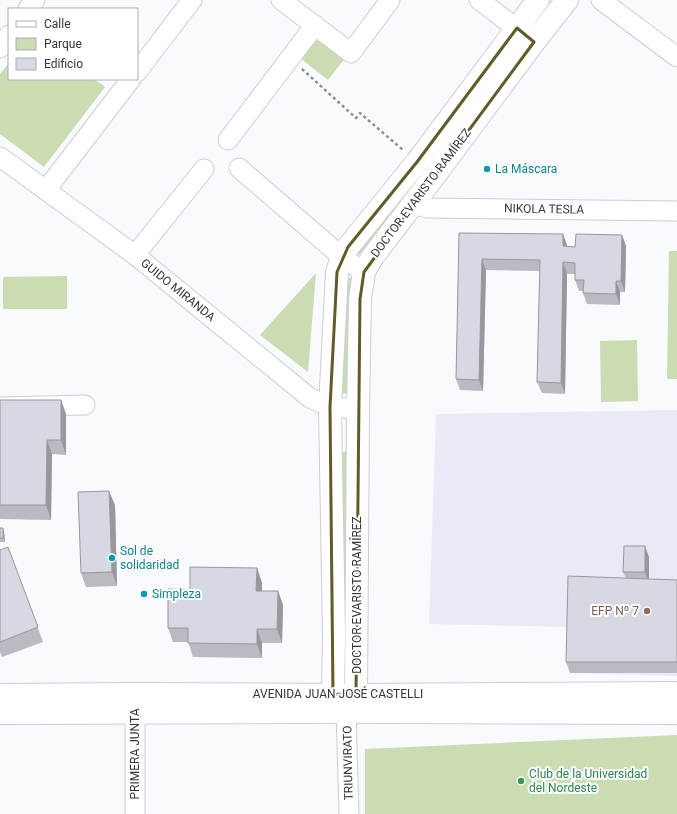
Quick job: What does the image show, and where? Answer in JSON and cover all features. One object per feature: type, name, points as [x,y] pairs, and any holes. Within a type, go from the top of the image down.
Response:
[{"type":"main road","name":"DOCTOR EVARISTO RAMÍREZ","points":[[333,694],[334,634],[330,407],[337,272],[342,257],[348,247],[417,162],[538,0]]},
{"type":"main road","name":"DOCTOR EVARISTO RAMÍREZ","points":[[352,703],[360,299],[364,272],[371,259],[412,204],[567,0]]},
{"type":"main road","name":"AVENIDA JUAN JOSÉ CASTELLI","points":[[0,695],[135,703],[352,703],[677,693]]},
{"type":"main road","name":"AVENIDA JUAN JOSÉ CASTELLI","points":[[0,713],[135,703],[333,694],[352,703],[677,713]]},
{"type":"street","points":[[138,69],[192,0]]},
{"type":"street","points":[[281,0],[351,53],[390,0]]},
{"type":"street","points":[[479,0],[534,42]]},
{"type":"street","points":[[601,0],[677,57]]},
{"type":"street","points":[[228,140],[315,25]]},
{"type":"street","points":[[0,48],[8,36]]},
{"type":"street","points":[[46,190],[129,80]]},
{"type":"street","name":"GUIDO MIRANDA","points":[[0,157],[135,255],[310,398],[330,407],[358,410]]},
{"type":"street","points":[[417,162],[435,175]]},
{"type":"street","points":[[240,168],[342,257],[364,272]]},
{"type":"street","points":[[135,255],[204,169]]},
{"type":"street","name":"NIKOLA TESLA","points":[[412,204],[427,208],[677,211]]},
{"type":"street","points":[[0,407],[86,405]]},
{"type":"street","name":"PRIMERA JUNTA","points":[[135,703],[135,814]]},
{"type":"street","name":"TRIUNVIRATO","points":[[349,814],[352,703]]},
{"type":"path","points":[[290,58],[356,118],[360,113],[417,162]]},
{"type":"highlighted area","points":[[517,28],[534,42],[364,272],[360,299],[356,695],[333,694],[330,407],[337,272],[348,247],[417,162]]},
{"type":"shaded area","points":[[677,410],[677,676],[570,673],[570,627],[429,624],[436,414]]},
{"type":"green space","points":[[316,37],[345,58],[328,80],[300,58]]},
{"type":"green space","points":[[8,64],[8,80],[95,80],[105,87],[44,167],[0,134],[0,74]]},
{"type":"green space","points":[[417,173],[425,176],[364,256],[356,253]]},
{"type":"green space","points":[[669,251],[677,251],[677,379],[667,379]]},
{"type":"green space","points":[[316,273],[308,372],[260,335]]},
{"type":"green space","points":[[67,276],[67,309],[3,309],[3,277]]},
{"type":"green space","points":[[344,278],[351,278],[349,394],[339,393]]},
{"type":"green space","points":[[637,340],[638,401],[601,402],[600,341]]},
{"type":"green space","points":[[351,451],[351,664],[340,664],[341,452]]},
{"type":"green space","name":"Club de la Universidad del Nordeste","points":[[677,735],[677,814],[365,814],[365,749]]},
{"type":"building","points":[[459,233],[563,234],[563,246],[575,247],[576,234],[622,235],[621,281],[616,281],[616,294],[583,293],[584,280],[575,280],[575,263],[563,262],[561,383],[537,382],[540,260],[482,259],[479,380],[456,379]]},
{"type":"building","points":[[0,400],[61,400],[61,440],[47,440],[46,505],[0,505]]},
{"type":"building","points":[[109,491],[112,572],[81,573],[78,492]]},
{"type":"building","points":[[0,528],[3,528],[3,538],[0,538]]},
{"type":"building","points":[[624,546],[645,546],[645,572],[623,572]]},
{"type":"building","points":[[8,547],[38,627],[0,642],[0,550]]},
{"type":"building","points":[[190,567],[257,568],[256,591],[278,591],[277,629],[257,629],[257,644],[188,643],[188,628],[168,628],[168,589],[190,590]]},
{"type":"building","name":"EFP Nº 7","points":[[568,576],[677,580],[677,662],[566,662]]},
{"type":"place","name":"La Máscara","points":[[487,169]]},
{"type":"place","name":"Sol de solidaridad","points":[[112,558]]},
{"type":"place","name":"Simpleza","points":[[144,594]]},
{"type":"place","name":"EFP Nº 7","points":[[647,611]]},
{"type":"place","name":"Club de la Universidad del Nordeste","points":[[521,781]]}]
